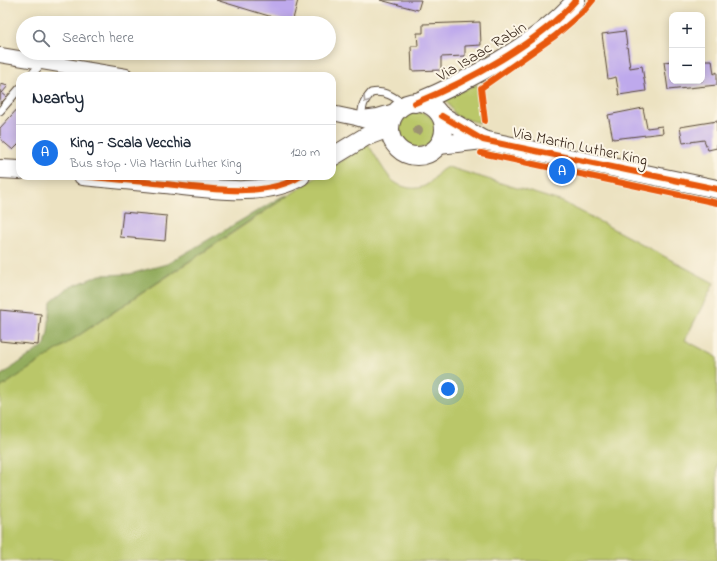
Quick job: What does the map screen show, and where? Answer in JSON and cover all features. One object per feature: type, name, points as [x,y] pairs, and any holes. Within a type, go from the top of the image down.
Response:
[{"type":"street","name":"Via Isaac Rabin","points":[[406,106],[439,93],[477,74],[544,30],[560,17],[576,0]]},
{"type":"street","points":[[0,55],[16,58]]},
{"type":"street","points":[[31,60],[84,72]]},
{"type":"street","points":[[359,118],[378,116],[406,106],[427,104],[437,110],[442,116],[445,132],[439,145],[425,154],[409,154],[400,150],[394,143],[390,128],[392,116],[406,106]]},
{"type":"street","points":[[336,114],[359,118],[390,128]]},
{"type":"street","name":"Via Martin Luther King","points":[[442,116],[483,140]]},
{"type":"street","points":[[336,118],[357,127],[359,137],[355,143]]},
{"type":"street","points":[[336,155],[365,137],[390,128]]},
{"type":"street","name":"Via Martin Luther King","points":[[439,145],[483,140],[717,189]]},
{"type":"street","points":[[0,168],[16,170]]},
{"type":"street","points":[[123,180],[224,190],[257,189],[279,186],[292,180]]},
{"type":"lane","points":[[34,72],[43,62]]},
{"type":"lane","points":[[359,118],[364,103],[371,93],[380,91],[388,94],[406,106]]},
{"type":"lane","points":[[0,110],[16,92]]},
{"type":"green space","points":[[477,84],[480,104],[479,123],[456,116],[445,99]]},
{"type":"green space","points":[[418,112],[428,115],[433,120],[436,130],[433,140],[428,145],[418,148],[408,145],[403,140],[400,130],[403,120],[408,115]]},
{"type":"green space","points":[[368,144],[390,178],[398,184],[408,188],[419,188],[428,184],[439,172],[448,167],[563,202],[714,283],[685,340],[717,357],[717,561],[0,561],[0,388],[312,180],[336,180],[336,164]]},
{"type":"green space","points":[[288,195],[0,388],[0,376],[45,345],[51,302],[68,288],[100,275],[130,274],[167,264],[281,197]]},
{"type":"building","points":[[216,0],[298,0],[294,16],[269,16]]},
{"type":"building","points":[[380,0],[421,0],[418,10]]},
{"type":"building","points":[[480,22],[481,45],[465,46],[465,56],[441,57],[441,70],[412,71],[411,46],[418,46],[417,33],[423,33],[423,24]]},
{"type":"building","points":[[625,31],[630,68],[642,66],[646,91],[619,95],[616,77],[608,79],[602,34]]},
{"type":"building","points":[[705,60],[712,60],[714,74],[717,72],[717,85],[668,90],[664,62],[669,61],[669,84],[705,84]]},
{"type":"building","points":[[1,84],[8,86],[2,93],[7,97],[0,104]]},
{"type":"building","points":[[643,108],[647,128],[662,126],[663,133],[613,139],[608,115]]},
{"type":"building","points":[[16,110],[16,147],[13,150],[0,139],[0,128]]},
{"type":"building","points":[[717,121],[717,148],[708,150],[704,140],[683,143],[680,127]]},
{"type":"building","points":[[123,212],[167,216],[165,241],[120,237]]},
{"type":"building","points":[[0,310],[41,314],[38,345],[0,341]]},
{"type":"cycle path","points":[[415,103],[457,84],[523,46],[561,16],[576,0]]},
{"type":"cycle path","points":[[485,121],[481,88],[555,36],[583,12],[593,0]]},
{"type":"cycle path","points":[[442,116],[483,140],[717,189]]},
{"type":"cycle path","points":[[481,153],[717,203]]},
{"type":"cycle path","points":[[124,180],[198,188],[234,190],[270,188],[292,180]]},
{"type":"place","name":"King - Scala Vecchia","points":[[562,171]]}]
